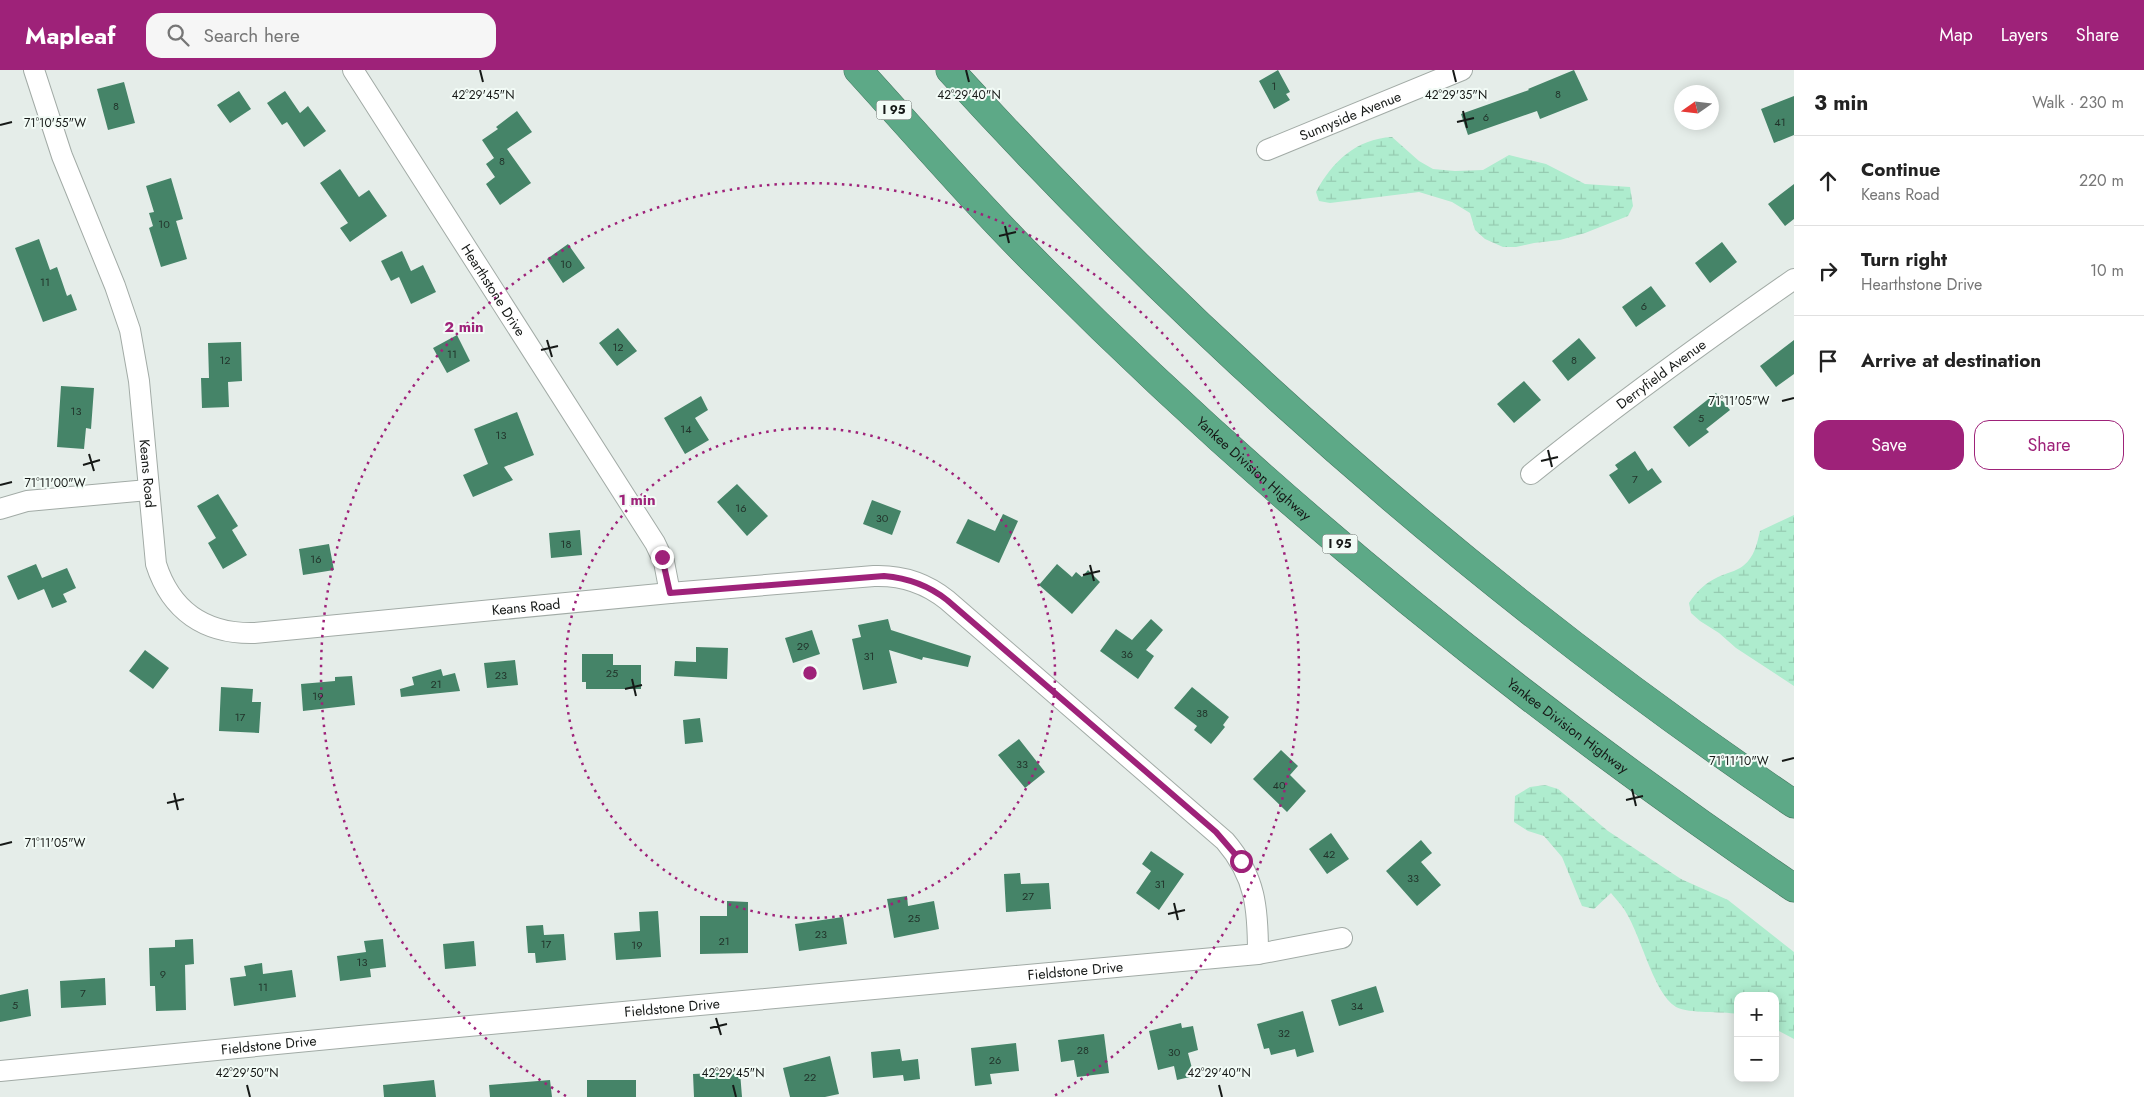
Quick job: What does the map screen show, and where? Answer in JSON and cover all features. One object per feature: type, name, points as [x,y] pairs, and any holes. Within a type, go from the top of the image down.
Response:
[{"type":"highway","points":[[845,70],[931,150]]},
{"type":"highway","name":"Yankee Division Highway","points":[[858,70],[1045,272],[1150,373],[1332,537],[1501,675],[1603,752],[1794,888]]},
{"type":"highway","points":[[950,70],[1044,172],[1172,301],[1345,459],[1425,528],[1531,614],[1680,725],[1794,804]]},
{"type":"street","name":"Keans Road","points":[[34,70],[62,156],[115,286],[130,330],[137,363],[156,564],[167,591],[186,613],[211,627],[225,632],[254,633],[670,593],[884,576],[913,581],[940,594],[1225,840],[1241,861],[1252,884],[1257,909],[1258,954]]},
{"type":"street","name":"Hearthstone Drive","points":[[353,70],[655,543],[664,562],[670,593]]},
{"type":"street","name":"Sunnyside Avenue","points":[[1267,150],[1462,70]]},
{"type":"street","name":"Derryfield Avenue","points":[[1531,474],[1725,327],[1794,279]]},
{"type":"street","points":[[0,509],[27,501],[148,490]]},
{"type":"street","name":"Fieldstone Drive","points":[[0,1071],[360,1036],[1258,954],[1342,938]]},
{"type":"green space","points":[[1392,137],[1419,161],[1433,169],[1455,171],[1483,170],[1509,155],[1546,164],[1585,184],[1630,187],[1633,206],[1628,216],[1585,233],[1560,240],[1516,247],[1503,247],[1485,239],[1475,230],[1470,213],[1452,202],[1419,192],[1330,203],[1319,201],[1316,192],[1322,181],[1346,154],[1367,142]]},
{"type":"green space","points":[[1794,515],[1794,686],[1736,648],[1719,633],[1700,621],[1691,613],[1689,603],[1709,582],[1740,568],[1748,562],[1757,544],[1760,531]]},
{"type":"green space","points":[[1545,785],[1558,789],[1608,831],[1681,879],[1728,900],[1794,952],[1794,1039],[1779,1031],[1779,992],[1734,992],[1734,1014],[1697,1012],[1682,1009],[1676,1007],[1668,1000],[1653,975],[1628,915],[1611,893],[1594,909],[1582,906],[1562,857],[1544,836],[1528,831],[1514,822],[1515,796],[1530,787]]},
{"type":"building","points":[[1278,70],[1290,92],[1286,94],[1290,100],[1274,109],[1259,81]]},
{"type":"building","points":[[1574,70],[1588,100],[1540,119],[1537,111],[1468,135],[1461,114],[1529,90]]},
{"type":"building","points":[[124,82],[135,123],[108,130],[97,89]]},
{"type":"building","points":[[239,91],[251,109],[230,123],[217,105]]},
{"type":"building","points":[[285,91],[300,113],[308,106],[326,131],[304,147],[287,122],[282,125],[267,103]]},
{"type":"building","points":[[1794,96],[1794,135],[1774,143],[1761,109]]},
{"type":"building","points":[[517,111],[532,132],[507,149],[531,183],[500,205],[486,184],[495,177],[486,164],[494,158],[482,140],[498,129],[496,127]]},
{"type":"building","points":[[340,169],[359,197],[369,190],[387,216],[350,242],[340,228],[348,223],[320,183]]},
{"type":"building","points":[[171,178],[183,219],[176,221],[187,259],[161,267],[149,228],[153,226],[149,213],[154,212],[146,186]]},
{"type":"building","points":[[1794,184],[1794,219],[1785,226],[1768,204]]},
{"type":"building","points":[[39,239],[50,270],[57,267],[67,296],[71,294],[77,310],[43,322],[15,248]]},
{"type":"building","points":[[1722,242],[1737,262],[1710,283],[1695,263]]},
{"type":"building","points":[[568,244],[585,268],[563,283],[547,259]]},
{"type":"building","points":[[402,251],[411,271],[423,265],[436,292],[411,304],[399,277],[391,281],[381,261]]},
{"type":"building","points":[[1651,286],[1666,306],[1636,327],[1622,307]]},
{"type":"building","points":[[618,328],[637,351],[617,366],[599,343]]},
{"type":"building","points":[[457,335],[470,361],[447,373],[433,348]]},
{"type":"building","points":[[1579,338],[1596,358],[1568,381],[1552,361]]},
{"type":"building","points":[[1794,340],[1794,374],[1776,387],[1760,366]]},
{"type":"building","points":[[241,342],[242,381],[228,382],[229,407],[202,408],[201,378],[209,378],[208,343]]},
{"type":"building","points":[[1524,381],[1541,400],[1514,423],[1497,404]]},
{"type":"building","points":[[61,386],[94,388],[91,429],[86,428],[84,449],[57,447]]},
{"type":"building","points":[[1716,393],[1730,410],[1706,429],[1709,432],[1689,447],[1673,427]]},
{"type":"building","points":[[701,396],[708,410],[695,418],[709,440],[685,454],[664,418]]},
{"type":"building","points":[[517,412],[534,455],[504,467],[513,480],[473,497],[463,475],[488,464],[474,429]]},
{"type":"building","points":[[1635,451],[1648,471],[1652,468],[1662,482],[1629,504],[1609,475],[1618,469],[1615,465]]},
{"type":"building","points":[[737,484],[768,516],[747,536],[717,502]]},
{"type":"building","points":[[218,494],[238,526],[232,530],[247,555],[223,569],[208,543],[216,538],[197,506]]},
{"type":"building","points":[[872,500],[901,511],[892,535],[863,524]]},
{"type":"building","points":[[1003,514],[1018,521],[999,563],[956,543],[968,519],[995,531]]},
{"type":"building","points":[[580,530],[582,555],[551,558],[549,533]]},
{"type":"building","points":[[329,544],[334,570],[303,575],[299,549]]},
{"type":"building","points":[[36,564],[42,578],[67,568],[76,588],[63,594],[67,602],[52,608],[44,589],[18,600],[7,576]]},
{"type":"building","points":[[1057,564],[1072,577],[1076,572],[1082,577],[1088,570],[1100,582],[1072,614],[1039,585]]},
{"type":"building","points":[[888,619],[891,630],[971,656],[968,667],[923,657],[922,660],[889,650],[897,683],[863,690],[852,639],[861,637],[858,625]]},
{"type":"building","points":[[1151,619],[1163,630],[1146,650],[1154,656],[1138,679],[1100,651],[1116,629],[1132,640]]},
{"type":"building","points":[[812,630],[820,654],[793,663],[785,638]]},
{"type":"building","points":[[696,647],[728,648],[727,679],[674,676],[675,661],[696,662]]},
{"type":"building","points":[[145,650],[169,668],[153,689],[129,671]]},
{"type":"building","points":[[582,654],[613,654],[613,665],[641,665],[641,689],[586,689],[586,682],[582,682]]},
{"type":"building","points":[[515,660],[518,685],[487,688],[484,663]]},
{"type":"building","points":[[441,669],[443,676],[455,673],[460,691],[401,697],[400,689],[414,685],[412,677]]},
{"type":"building","points":[[352,676],[355,705],[303,711],[301,684],[335,681],[335,677]]},
{"type":"building","points":[[221,687],[253,689],[252,702],[261,702],[259,733],[219,731]]},
{"type":"building","points":[[1192,687],[1229,717],[1223,725],[1225,727],[1211,744],[1194,730],[1197,726],[1174,708]]},
{"type":"building","points":[[700,718],[703,742],[685,744],[683,720]]},
{"type":"building","points":[[1019,739],[1045,772],[1025,788],[998,755]]},
{"type":"building","points":[[1281,750],[1298,766],[1290,775],[1306,791],[1287,812],[1253,779]]},
{"type":"building","points":[[1331,833],[1349,859],[1327,874],[1309,849]]},
{"type":"building","points":[[1421,840],[1432,853],[1421,862],[1441,885],[1417,906],[1386,871]]},
{"type":"building","points":[[1151,851],[1184,874],[1159,910],[1136,893],[1151,871],[1142,864]]},
{"type":"building","points":[[1020,873],[1021,884],[1049,883],[1051,909],[1006,912],[1004,874]]},
{"type":"building","points":[[907,896],[908,906],[934,901],[939,929],[894,938],[887,899]]},
{"type":"building","points":[[727,901],[748,902],[748,953],[700,954],[700,916],[727,916]]},
{"type":"building","points":[[658,911],[661,957],[616,960],[614,933],[640,931],[639,912]]},
{"type":"building","points":[[843,917],[847,944],[799,951],[795,924]]},
{"type":"building","points":[[543,925],[544,935],[564,934],[566,960],[536,963],[535,953],[528,953],[526,926]]},
{"type":"building","points":[[193,939],[194,964],[185,965],[186,1010],[156,1011],[155,986],[150,986],[149,948],[175,947],[175,940]]},
{"type":"building","points":[[383,939],[386,967],[370,969],[371,977],[340,981],[337,956],[366,952],[364,941]]},
{"type":"building","points":[[474,941],[476,966],[445,969],[443,944]]},
{"type":"building","points":[[262,963],[263,974],[292,970],[296,997],[234,1006],[230,978],[246,976],[244,966]]},
{"type":"building","points":[[105,978],[106,1005],[61,1008],[60,981]]},
{"type":"building","points":[[1376,986],[1384,1012],[1339,1026],[1331,1000]]},
{"type":"building","points":[[28,989],[31,1016],[0,1022],[0,995]]},
{"type":"building","points":[[1303,1011],[1314,1052],[1297,1057],[1295,1049],[1271,1055],[1269,1048],[1264,1049],[1257,1024]]},
{"type":"building","points":[[1181,1023],[1182,1028],[1193,1026],[1198,1050],[1188,1053],[1194,1076],[1177,1080],[1174,1066],[1158,1070],[1149,1031]]},
{"type":"building","points":[[1104,1034],[1109,1073],[1077,1077],[1074,1060],[1061,1062],[1058,1040]]},
{"type":"building","points":[[1016,1043],[1019,1071],[990,1074],[992,1084],[975,1086],[971,1048]]},
{"type":"building","points":[[900,1049],[902,1061],[918,1059],[920,1079],[904,1081],[903,1075],[873,1078],[871,1052]]},
{"type":"building","points":[[830,1056],[839,1094],[825,1097],[790,1097],[783,1068]]},
{"type":"building","points":[[740,1072],[742,1097],[694,1097],[693,1074]]},
{"type":"building","points":[[434,1080],[436,1097],[384,1097],[383,1085]]},
{"type":"building","points":[[550,1080],[552,1097],[490,1097],[489,1085]]},
{"type":"building","points":[[587,1080],[636,1080],[636,1097],[587,1097]]},
{"type":"route","points":[[662,557],[670,593],[884,576],[904,578],[922,584],[940,594],[1216,832],[1234,850],[1241,861]]}]
